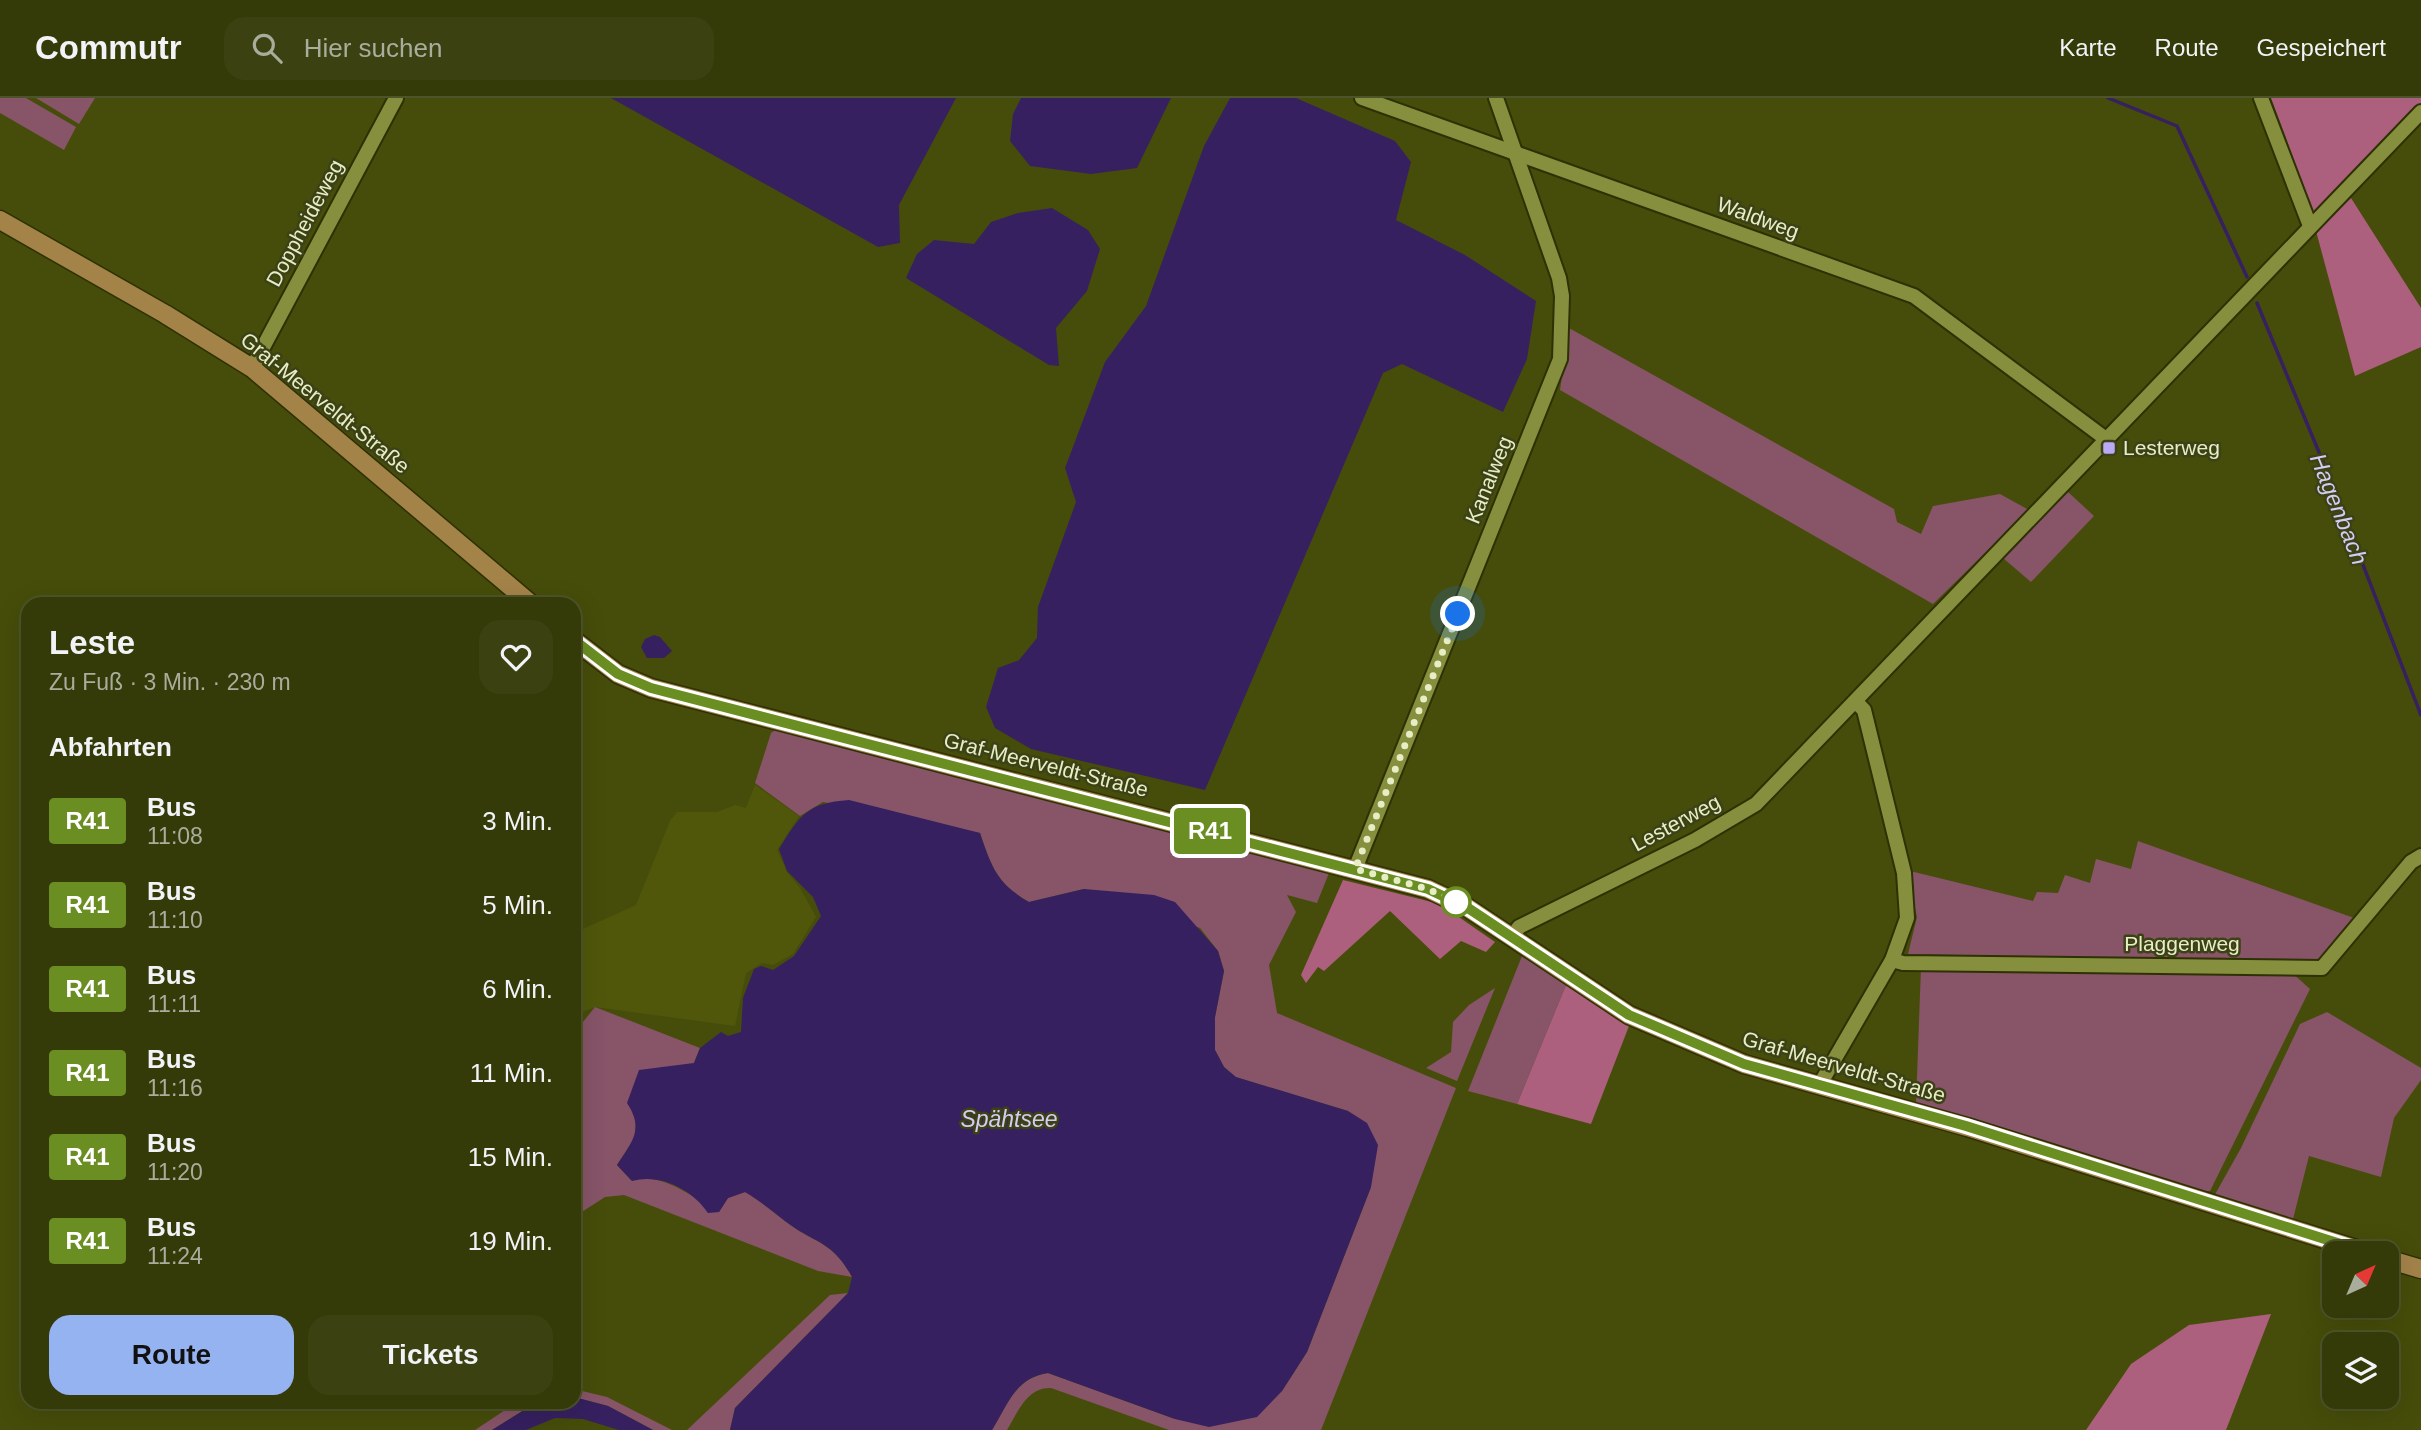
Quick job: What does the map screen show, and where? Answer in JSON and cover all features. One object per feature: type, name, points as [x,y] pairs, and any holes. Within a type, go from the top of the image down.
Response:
[{"type":"main road","name":"Graf-Meerveldt-Straße","points":[[0,220],[165,314],[252,368],[523,597]]},
{"type":"main road","name":"Graf-Meerveldt-Straße","points":[[581,645],[618,674],[651,688],[1355,869],[1443,895],[1617,1007],[1658,1029],[1744,1064],[1966,1126],[2331,1241]]},
{"type":"main road","points":[[2399,1263],[2421,1269]]},
{"type":"street","name":"Doppheideweg","points":[[252,368],[396,98]]},
{"type":"street","name":"Waldweg","points":[[1362,98],[1914,296],[2106,439]]},
{"type":"street","name":"Kanalweg","points":[[1355,869],[1560,359],[1562,296],[1559,278],[1496,98]]},
{"type":"street","points":[[2261,98],[2310,226]]},
{"type":"street","name":"Lesterweg","points":[[1512,937],[1519,928],[1695,840],[1756,804],[2421,112]]},
{"type":"street","points":[[1819,1086],[1892,960],[1907,918],[1907,894],[1864,710],[1856,702]]},
{"type":"street","name":"Plaggenweg","points":[[1892,960],[1903,964],[2322,968],[2411,862],[2421,856]]},
{"type":"shaded area","points":[[0,98],[26,98],[76,127],[64,150],[0,113]]},
{"type":"shaded area","points":[[36,98],[95,98],[79,124]]},
{"type":"shaded area","points":[[2271,98],[2421,98],[2421,104],[2314,214]]},
{"type":"shaded area","points":[[2351,198],[2421,308],[2421,347],[2355,376],[2316,231]]},
{"type":"shaded area","points":[[1569,328],[1894,509],[1897,522],[1921,534],[1933,506],[2000,494],[2029,510],[1933,604],[1560,390]]},
{"type":"shaded area","points":[[2067,491],[2094,516],[2031,582],[2003,558]]},
{"type":"shaded area","points":[[776,729],[1329,873],[1317,903],[1287,895],[1296,912],[1269,965],[1277,1013],[1456,1088],[1321,1430],[1169,1430],[1051,1388],[1029,1396],[1007,1430],[992,1430],[1020,1386],[1048,1373],[1175,1419],[1282,1391],[1307,1352],[1371,1187],[1348,1111],[1235,1077],[1224,1067],[1215,1050],[1215,1017],[1224,971],[1218,951],[1200,928],[1084,889],[1029,902],[1002,881],[980,833],[823,802],[800,816],[755,783],[771,733]]},
{"type":"shaded area","points":[[755,785],[799,816],[777,850],[787,872],[800,888],[816,917],[793,954],[773,965],[762,963],[746,973],[735,1026],[595,1007],[581,1012],[581,930],[636,905],[670,821],[677,812],[717,812],[735,805],[746,808]]},
{"type":"shaded area","points":[[2138,841],[2357,919],[2323,962],[1908,954],[1917,917],[1906,870],[2033,901],[2037,892],[2058,893],[2065,875],[2090,883],[2096,859],[2131,869]]},
{"type":"shaded area","points":[[1343,880],[1440,904],[1495,942],[1486,952],[1461,941],[1440,959],[1390,911],[1324,971],[1318,967],[1306,983],[1301,975]]},
{"type":"shaded area","points":[[1522,956],[1566,985],[1517,1104],[1468,1091]]},
{"type":"shaded area","points":[[1921,967],[2290,971],[2310,989],[2210,1191],[2197,1191],[1916,1104]]},
{"type":"shaded area","points":[[1566,985],[1629,1026],[1591,1124],[1517,1104]]},
{"type":"shaded area","points":[[1495,988],[1457,1081],[1426,1068],[1451,1052],[1453,1022],[1469,1005]]},
{"type":"shaded area","points":[[595,1007],[700,1048],[694,1063],[636,1117],[635,1137],[617,1165],[631,1180],[643,1178],[677,1187],[719,1212],[728,1198],[745,1192],[830,1249],[852,1277],[818,1271],[624,1195],[605,1197],[581,1212],[583,1022]]},
{"type":"shaded area","points":[[2327,1012],[2421,1068],[2421,1080],[2394,1118],[2381,1177],[2309,1156],[2293,1219],[2213,1198],[2241,1148],[2300,1024]]},
{"type":"shaded area","points":[[848,1293],[735,1408],[730,1430],[687,1430],[830,1295]]},
{"type":"shaded area","points":[[2271,1314],[2226,1430],[2086,1430],[2131,1364],[2189,1325]]},
{"type":"shaded area","points":[[581,1391],[607,1397],[672,1430],[653,1430],[608,1406],[581,1399]]},
{"type":"shaded area","points":[[506,1409],[526,1409],[492,1430],[475,1430]]},
{"type":"water","points":[[611,98],[956,98],[899,205],[900,243],[878,247]]},
{"type":"water","points":[[1021,98],[1171,98],[1137,168],[1091,174],[1030,166],[1010,141],[1013,114]]},
{"type":"water","points":[[1230,98],[1296,98],[1395,141],[1411,162],[1396,220],[1465,255],[1536,301],[1527,359],[1503,412],[1402,364],[1383,373],[1205,790],[1031,749],[995,728],[986,707],[998,668],[1019,660],[1037,638],[1038,607],[1076,502],[1065,468],[1105,362],[1146,306],[1204,146]]},
{"type":"water","points":[[1052,208],[1088,230],[1100,249],[1087,291],[1056,328],[1059,366],[1049,365],[906,278],[917,254],[934,240],[974,244],[991,222],[1018,213]]},
{"type":"water","points":[[654,635],[660,637],[672,651],[664,658],[647,658],[641,647],[645,639]]},
{"type":"water","name":"Spähtsee","points":[[849,800],[980,833],[1002,881],[1029,902],[1084,889],[1154,895],[1175,902],[1218,951],[1224,971],[1215,1017],[1215,1050],[1224,1067],[1236,1077],[1348,1111],[1367,1123],[1378,1145],[1371,1187],[1307,1352],[1282,1391],[1257,1417],[1209,1427],[1175,1419],[1048,1373],[1020,1386],[992,1430],[730,1430],[735,1408],[848,1293],[852,1277],[830,1249],[745,1192],[728,1198],[719,1212],[708,1213],[693,1197],[674,1185],[653,1179],[632,1181],[617,1165],[632,1142],[636,1128],[627,1103],[639,1070],[694,1063],[700,1048],[721,1032],[728,1036],[741,1032],[743,998],[754,969],[761,966],[773,970],[794,956],[821,916],[813,897],[787,871],[779,849],[806,813],[823,804]]},
{"type":"water","points":[[581,1399],[608,1406],[653,1430],[619,1430],[583,1419],[555,1418],[526,1430],[492,1430],[526,1409],[581,1409]]},
{"type":"waterway","name":"Hagenbach","points":[[2108,98],[2177,126],[2247,277]]},
{"type":"waterway","name":"Hagenbach","points":[[2257,303],[2328,474],[2421,715]]},
{"type":"bus line","name":"R41","points":[[581,646],[618,674],[651,688],[1278,848],[1428,889],[1468,908],[1629,1015],[1744,1064],[1966,1126],[2331,1241]]},
{"type":"place","name":"Lesterweg","points":[[2109,448]]},
{"type":"route","points":[[1456,902],[1428,889],[1355,869],[1458,614]]}]
